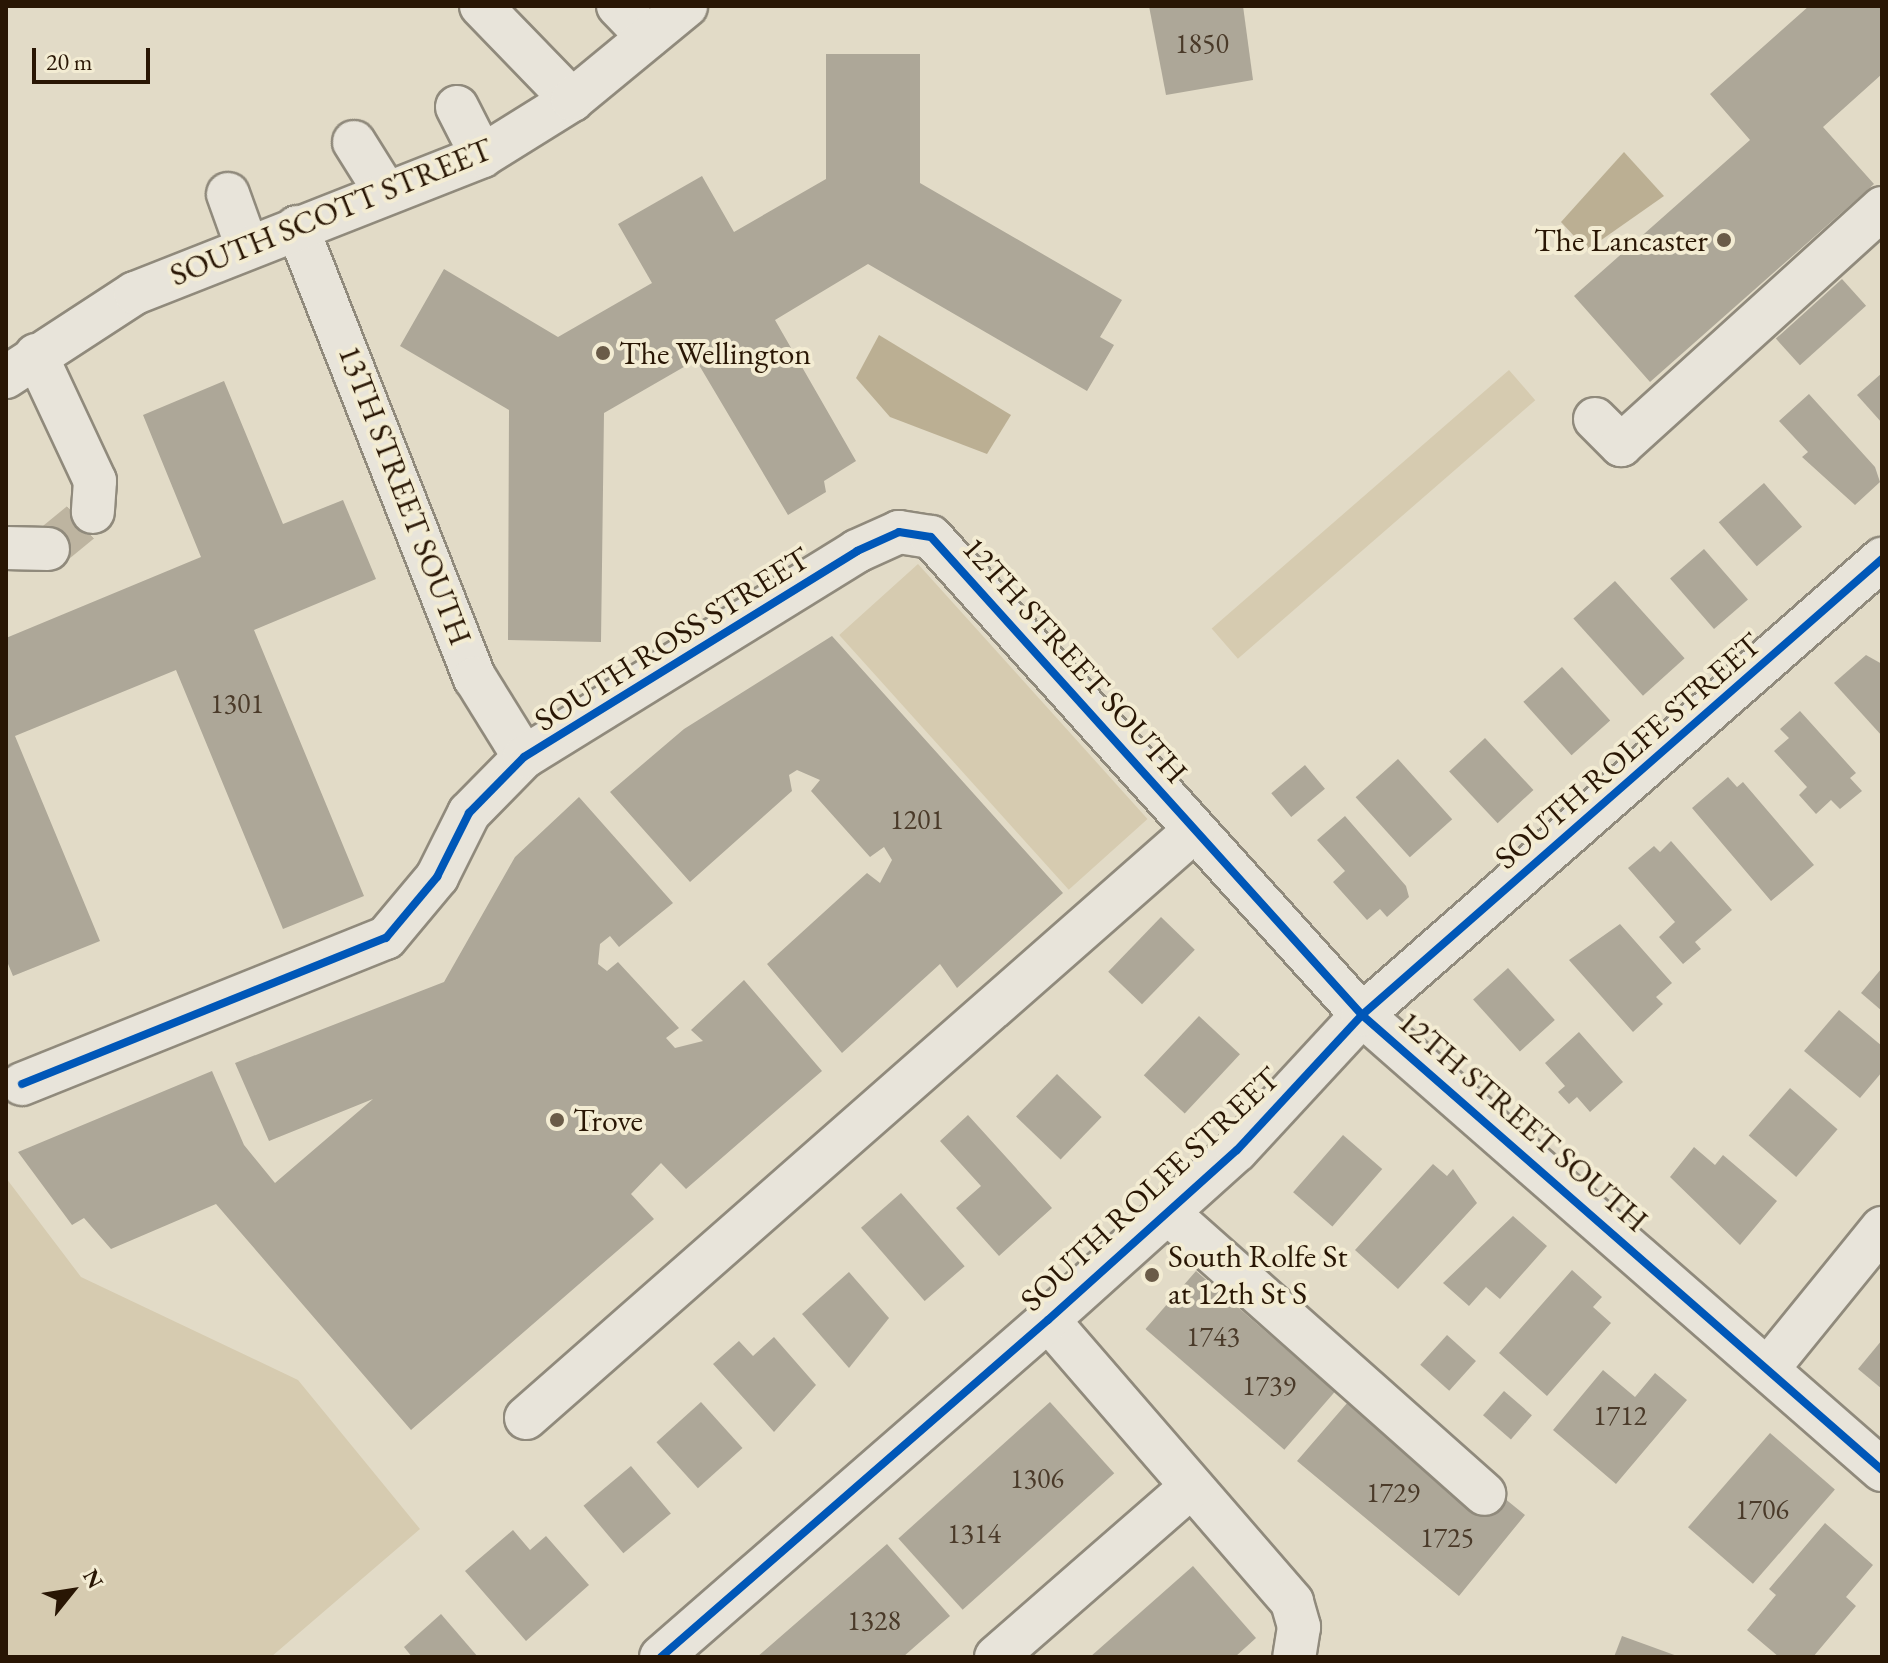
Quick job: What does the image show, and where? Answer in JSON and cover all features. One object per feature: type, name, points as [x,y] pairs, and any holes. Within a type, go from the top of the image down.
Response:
[{"type":"street","points":[[481,6],[572,100]]},
{"type":"street","points":[[618,6],[648,37]]},
{"type":"street","name":"SOUTH SCOTT STREET","points":[[21,366],[135,293],[246,244],[482,156],[572,100],[686,6]]},
{"type":"street","points":[[457,107],[482,156]]},
{"type":"street","points":[[354,142],[386,193]]},
{"type":"street","points":[[228,194],[246,244]]},
{"type":"street","points":[[1595,419],[1621,445],[1882,208]]},
{"type":"street","name":"13TH STREET SOUTH","points":[[297,227],[475,678],[524,757]]},
{"type":"street","points":[[21,366],[95,481],[93,512]]},
{"type":"street","name":"SOUTH ROSS STREET","points":[[22,1084],[386,938],[437,877],[469,813],[524,757],[857,551],[899,532],[931,537]]},
{"type":"street","name":"12TH STREET SOUTH","points":[[931,537],[1362,1015],[1770,1366],[1882,1470]]},
{"type":"street","points":[[6,548],[48,549]]},
{"type":"street","name":"SOUTH ROLFE STREET","points":[[661,1657],[1168,1213],[1362,1015],[1882,559]]},
{"type":"street","points":[[526,1418],[1194,831]]},
{"type":"street","points":[[1168,1213],[1484,1494]]},
{"type":"street","points":[[1770,1366],[1882,1228]]},
{"type":"street","points":[[1048,1320],[1292,1602],[1299,1627],[1294,1657]]},
{"type":"street","points":[[996,1657],[1191,1487]]},
{"type":"shaded area","points":[[1624,152],[1664,196],[1587,250],[1561,222]]},
{"type":"shaded area","points":[[879,335],[1011,415],[987,454],[890,417],[856,378]]},
{"type":"shaded area","points":[[1509,370],[1535,400],[1238,659],[1212,628]]},
{"type":"shaded area","points":[[918,564],[1148,819],[1069,890],[839,635]]},
{"type":"shaded area","points":[[6,1178],[81,1277],[298,1380],[420,1529],[271,1657],[6,1657]]},
{"type":"building","points":[[1149,6],[1243,6],[1253,80],[1166,95]]},
{"type":"building","name":"The Lancaster","points":[[1809,6],[1882,6],[1882,74],[1823,127],[1874,184],[1650,382],[1574,296],[1750,140],[1710,94]]},
{"type":"building","name":"The Wellington","points":[[826,54],[920,54],[920,183],[1122,300],[1100,337],[1114,345],[1087,391],[868,264],[775,320],[856,461],[824,481],[826,492],[788,515],[696,360],[604,413],[601,642],[508,640],[509,410],[400,346],[444,269],[558,337],[652,283],[618,224],[702,176],[734,232],[826,179]]},
{"type":"building","points":[[1842,279],[1866,306],[1800,365],[1776,339]]},
{"type":"building","points":[[1882,373],[1882,423],[1857,395]]},
{"type":"building","points":[[224,381],[283,524],[343,500],[376,579],[254,630],[364,896],[283,929],[176,670],[15,736],[100,941],[13,976],[6,959],[6,638],[201,557],[143,415]]},
{"type":"building","points":[[1809,394],[1875,467],[1880,482],[1855,505],[1802,457],[1808,452],[1779,421]]},
{"type":"building","points":[[1764,483],[1802,527],[1757,566],[1719,522]]},
{"type":"building","points":[[1704,549],[1748,600],[1714,629],[1670,579]]},
{"type":"building","points":[[1615,581],[1685,658],[1643,696],[1573,618]]},
{"type":"building","points":[[832,636],[1063,893],[957,988],[940,964],[842,1053],[767,964],[867,873],[880,883],[892,860],[884,847],[870,857],[811,791],[820,780],[797,770],[789,775],[792,791],[690,882],[610,792],[684,729]]},
{"type":"building","points":[[1866,655],[1882,664],[1882,736],[1834,683]]},
{"type":"building","points":[[1562,667],[1610,721],[1572,755],[1523,702]]},
{"type":"building","points":[[1800,711],[1856,773],[1850,778],[1862,791],[1840,809],[1831,800],[1816,814],[1799,795],[1807,787],[1774,751],[1789,738],[1780,729]]},
{"type":"building","points":[[1485,738],[1533,790],[1498,823],[1449,771]]},
{"type":"building","points":[[1398,759],[1452,819],[1410,857],[1356,797]]},
{"type":"building","points":[[1305,765],[1325,789],[1291,817],[1271,793]]},
{"type":"building","points":[[1728,777],[1737,787],[1743,782],[1814,865],[1771,901],[1692,808]]},
{"type":"building","name":"Trove","points":[[579,797],[673,903],[619,947],[610,936],[600,944],[598,964],[607,971],[618,962],[679,1028],[666,1038],[675,1048],[703,1041],[691,1030],[744,980],[822,1071],[686,1189],[661,1163],[631,1194],[654,1219],[411,1430],[216,1204],[111,1249],[84,1218],[72,1225],[18,1152],[212,1071],[244,1145],[275,1183],[373,1099],[269,1141],[235,1063],[444,982],[515,857]]},
{"type":"building","points":[[1345,816],[1406,886],[1409,897],[1387,917],[1380,909],[1367,920],[1333,882],[1345,871],[1317,840]]},
{"type":"building","points":[[1671,841],[1732,910],[1695,942],[1701,949],[1683,964],[1659,937],[1675,922],[1628,868],[1654,846],[1660,852]]},
{"type":"building","points":[[1161,917],[1195,950],[1142,1004],[1108,972]]},
{"type":"building","points":[[1620,924],[1672,983],[1656,997],[1663,1004],[1633,1032],[1569,960]]},
{"type":"building","points":[[1508,968],[1555,1020],[1520,1051],[1473,999]]},
{"type":"building","points":[[1882,968],[1882,1011],[1861,993]]},
{"type":"building","points":[[1839,1010],[1882,1046],[1882,1072],[1860,1098],[1804,1051]]},
{"type":"building","points":[[1199,1016],[1240,1054],[1185,1113],[1144,1075]]},
{"type":"building","points":[[1579,1032],[1623,1082],[1590,1112],[1577,1097],[1569,1104],[1558,1092],[1565,1086],[1545,1063]]},
{"type":"building","points":[[1057,1074],[1102,1117],[1061,1160],[1016,1116]]},
{"type":"building","points":[[1790,1088],[1838,1129],[1796,1177],[1749,1136]]},
{"type":"building","points":[[968,1115],[1052,1208],[999,1256],[956,1208],[981,1186],[940,1141]]},
{"type":"building","points":[[1343,1135],[1382,1169],[1332,1226],[1293,1192]]},
{"type":"building","points":[[1694,1147],[1715,1165],[1723,1155],[1777,1201],[1740,1245],[1670,1177]]},
{"type":"building","points":[[1433,1164],[1447,1176],[1453,1169],[1477,1203],[1398,1289],[1355,1250]]},
{"type":"building","points":[[901,1193],[965,1266],[925,1301],[861,1228]]},
{"type":"building","points":[[1513,1216],[1547,1246],[1500,1299],[1486,1287],[1469,1306],[1443,1283]]},
{"type":"building","points":[[1572,1270],[1602,1297],[1593,1307],[1611,1323],[1547,1396],[1499,1353]]},
{"type":"building","points":[[1196,1271],[1335,1392],[1284,1450],[1145,1329]]},
{"type":"building","points":[[849,1272],[889,1318],[849,1368],[802,1314]]},
{"type":"building","points":[[1447,1335],[1476,1361],[1449,1391],[1420,1365]]},
{"type":"building","points":[[774,1337],[816,1385],[774,1432],[713,1364],[739,1341],[753,1356]]},
{"type":"building","points":[[1882,1340],[1882,1389],[1858,1369]]},
{"type":"building","points":[[1603,1370],[1635,1397],[1655,1373],[1687,1400],[1616,1484],[1553,1430]]},
{"type":"building","points":[[1504,1391],[1532,1415],[1511,1439],[1483,1415]]},
{"type":"building","points":[[701,1402],[742,1448],[698,1488],[656,1442]]},
{"type":"building","points":[[1050,1402],[1114,1473],[963,1610],[898,1539]]},
{"type":"building","points":[[1348,1402],[1459,1499],[1493,1489],[1525,1515],[1459,1596],[1297,1461]]},
{"type":"building","points":[[1770,1433],[1835,1489],[1753,1584],[1688,1527]]},
{"type":"building","points":[[631,1466],[671,1513],[623,1553],[584,1506]]},
{"type":"building","points":[[1825,1523],[1873,1565],[1846,1597],[1856,1606],[1813,1657],[1779,1657],[1747,1630],[1776,1595],[1769,1589]]},
{"type":"building","points":[[513,1530],[530,1550],[546,1536],[589,1585],[526,1641],[465,1571]]},
{"type":"building","points":[[887,1544],[950,1616],[903,1657],[757,1657]]},
{"type":"building","points":[[1193,1566],[1256,1638],[1235,1657],[1090,1657]]},
{"type":"building","points":[[441,1614],[478,1657],[412,1657],[404,1647]]},
{"type":"building","points":[[1622,1636],[1680,1657],[1614,1657]]},
{"type":"tunnel","points":[[48,549],[93,512]]},
{"type":"cycle path","points":[[22,1084],[386,938],[437,877],[469,813],[524,757],[857,551],[899,532],[931,537],[1362,1015],[1882,1470]]},
{"type":"cycle path","points":[[661,1657],[1048,1320],[1237,1150],[1362,1015],[1882,559]]},
{"type":"place","name":"The Lancaster","points":[[1724,240]]},
{"type":"place","name":"The Wellington","points":[[603,353]]},
{"type":"place","name":"Trove","points":[[557,1120]]},
{"type":"place","name":"South Rolfe St at 12th St S","points":[[1152,1275]]}]
